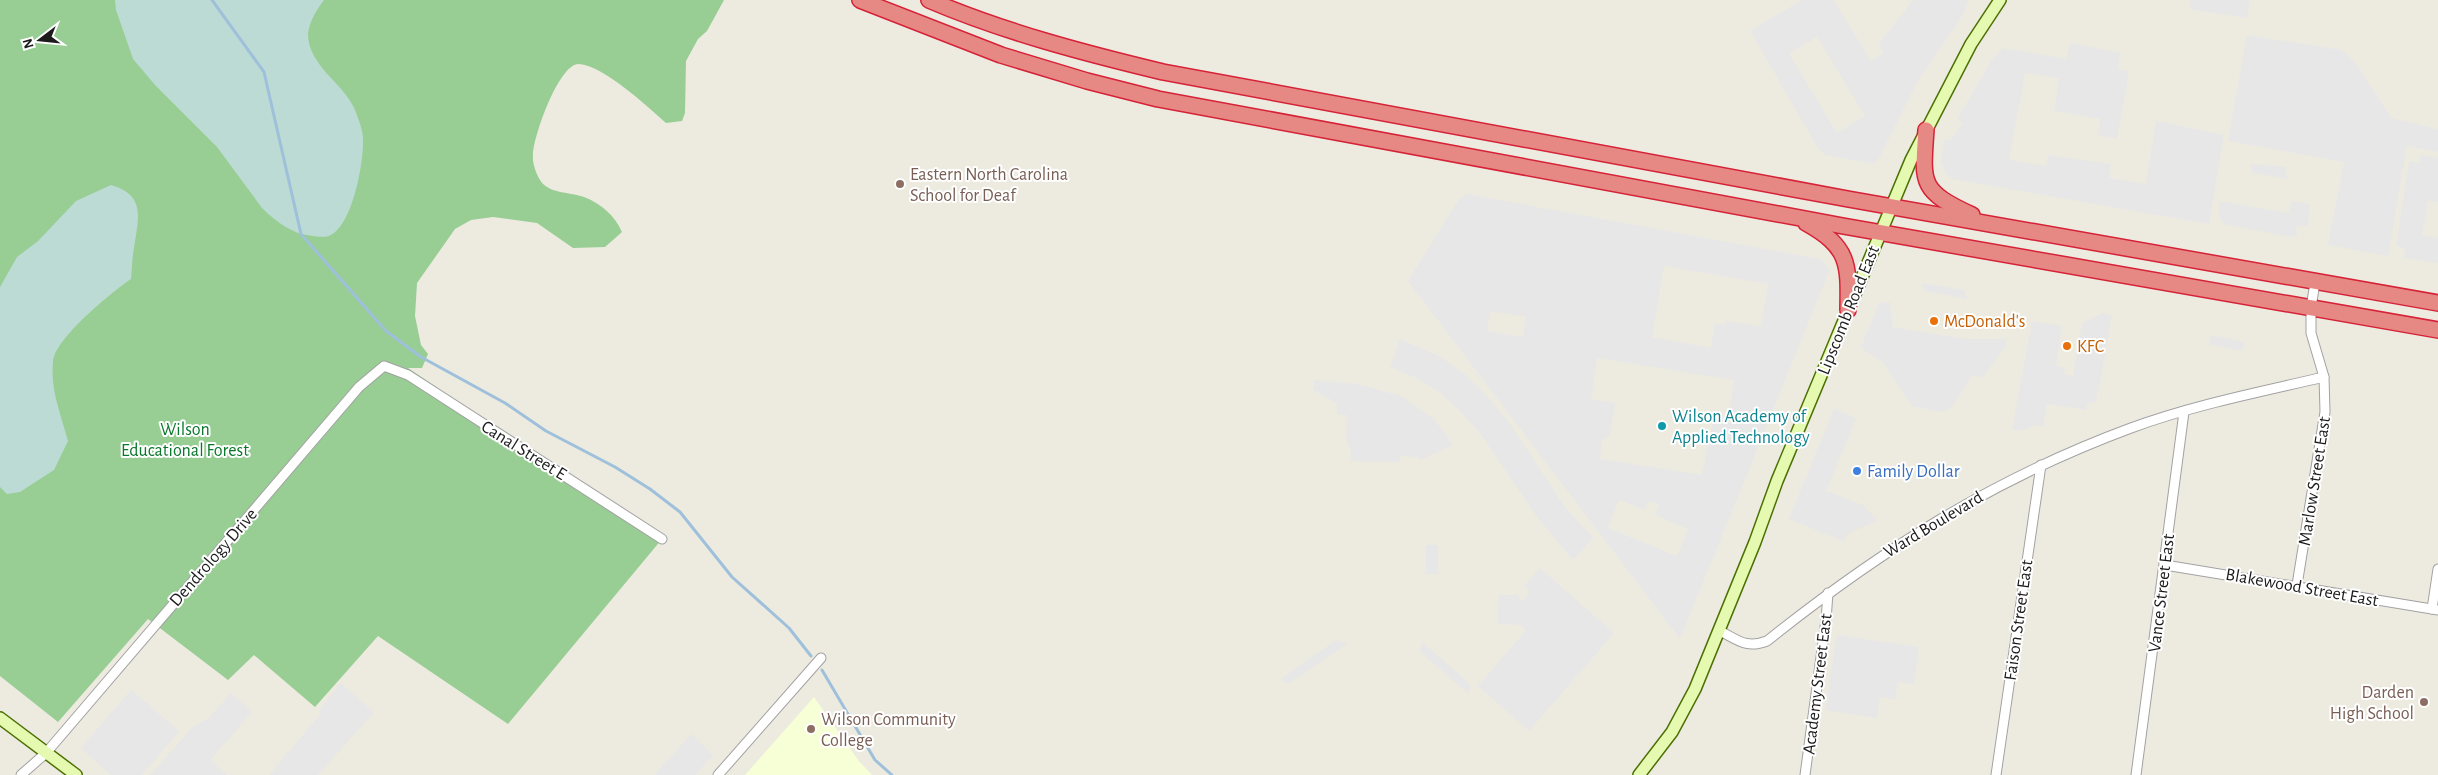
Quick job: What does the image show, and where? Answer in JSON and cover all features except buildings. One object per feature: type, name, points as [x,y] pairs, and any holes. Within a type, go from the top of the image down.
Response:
[{"type":"highway","points":[[860,0],[1001,55],[1087,81],[1158,98],[1793,216],[2438,330]]},
{"type":"highway","points":[[929,0],[1009,30],[1094,55],[1163,72],[1891,206],[2438,303]]},
{"type":"highway","points":[[1926,130],[1923,166],[1926,181],[1932,191],[1946,203],[1991,224]]},
{"type":"highway","points":[[1793,216],[1830,237],[1841,252],[1847,273],[1848,310]]},
{"type":"main road","name":"Lipscomb Road East","points":[[1720,631],[1891,206],[1926,130],[1970,44],[2000,0]]},
{"type":"main road","points":[[1639,775],[1672,732],[1695,689],[1720,631]]},
{"type":"main road","points":[[0,718],[76,775]]},
{"type":"street","name":"Marlow Street East","points":[[2298,585],[2326,412],[2324,377],[2311,333],[2311,307],[2315,282]]},
{"type":"street","name":"Canal Street E","points":[[384,366],[408,375],[662,538]]},
{"type":"street","name":"Dendrology Drive","points":[[21,775],[46,753],[359,387],[384,366]]},
{"type":"street","name":"Ward Boulevard","points":[[1720,631],[1745,644],[1755,645],[1767,641],[1886,551],[1940,518],[2041,465],[2132,428],[2184,412],[2324,377]]},
{"type":"street","name":"Vance Street East","points":[[2136,775],[2184,412]]},
{"type":"street","name":"Faison Street East","points":[[1996,775],[2041,465]]},
{"type":"street","name":"Blakewood Street East","points":[[2165,565],[2298,585],[2435,610]]},
{"type":"street","points":[[2435,610],[2438,569]]},
{"type":"street","name":"Academy Street East","points":[[1805,775],[1828,593]]},
{"type":"street","points":[[718,775],[820,658]]},
{"type":"shaded area","points":[[115,0],[324,0],[310,25],[308,34],[310,45],[320,65],[350,100],[360,122],[363,139],[361,166],[355,195],[344,221],[337,230],[324,237],[301,234],[271,217],[262,208],[217,147],[155,85],[133,59],[116,10]]},
{"type":"shaded area","points":[[1802,0],[1834,0],[1871,61],[1884,53],[1879,44],[1913,0],[1968,0],[1964,13],[1916,84],[1878,160],[1874,164],[1825,155],[1818,148],[1750,31]],"holes":[[[1817,37],[1865,116],[1837,133],[1789,54]]]},
{"type":"shaded area","points":[[2191,0],[2250,0],[2247,18],[2189,9]]},
{"type":"shaded area","points":[[2247,35],[2342,50],[2357,65],[2391,118],[2438,129],[2438,152],[2407,146],[2388,256],[2328,245],[2344,162],[2228,141]]},
{"type":"shaded area","points":[[2070,43],[2120,53],[2118,69],[2129,71],[2117,139],[2098,135],[2100,119],[2054,111],[2059,78],[2025,73],[2009,160],[2046,166],[2048,155],[2111,164],[2109,178],[2146,184],[2156,121],[2224,135],[2209,224],[1953,179],[1946,174],[1941,161],[1945,139],[1951,140],[1962,124],[1958,118],[1991,61],[2003,48],[2066,59]]},
{"type":"shaded area","points":[[2421,155],[2438,158],[2438,202],[2428,201],[2422,235],[2438,238],[2438,263],[2404,258],[2405,248],[2396,246],[2409,161],[2419,163]]},
{"type":"shaded area","points":[[2250,165],[2285,167],[2288,179],[2253,173]]},
{"type":"shaded area","points":[[111,185],[122,189],[130,195],[138,210],[131,279],[85,317],[63,341],[56,352],[52,372],[53,382],[68,441],[54,470],[20,492],[7,494],[0,487],[0,287],[17,257],[38,241],[76,201]]},
{"type":"shaded area","points":[[1467,194],[1820,259],[1828,267],[1829,272],[1680,639],[1408,281],[1459,199]],"holes":[[[1664,266],[1768,284],[1761,326],[1726,321],[1725,325],[1715,323],[1711,348],[1652,337]],[[1491,311],[1526,317],[1523,337],[1487,331]],[[1597,358],[1734,380],[1729,415],[1714,416],[1702,475],[1600,459],[1602,441],[1610,435],[1615,403],[1591,399]],[[1619,500],[1645,510],[1649,501],[1659,504],[1655,515],[1688,529],[1677,556],[1608,528]]]},
{"type":"shaded area","points":[[2219,201],[2288,213],[2292,201],[2310,204],[2307,226],[2298,226],[2295,229],[2298,235],[2291,237],[2224,224],[2219,214]]},
{"type":"shaded area","points":[[1922,283],[1964,290],[1967,299],[1924,291]]},
{"type":"shaded area","points":[[1890,302],[1892,327],[1965,339],[2006,339],[2006,345],[1983,377],[1972,376],[1951,408],[1941,412],[1912,406],[1883,362],[1862,349],[1879,303]]},
{"type":"shaded area","points":[[2103,313],[2112,315],[2096,403],[2088,402],[2086,410],[2047,404],[2043,427],[2035,425],[2020,431],[2012,429],[2032,321],[2062,326],[2056,366],[2065,368],[2064,374],[2073,376],[2082,323]]},
{"type":"shaded area","points":[[2211,335],[2244,342],[2242,351],[2209,344]]},
{"type":"shaded area","points":[[1400,339],[1439,356],[1467,376],[1488,397],[1511,425],[1564,506],[1593,538],[1573,560],[1537,517],[1480,433],[1463,414],[1442,394],[1419,379],[1390,367]]},
{"type":"shaded area","points":[[1314,380],[1357,384],[1401,396],[1433,418],[1449,439],[1451,446],[1421,460],[1418,457],[1400,456],[1400,462],[1351,461],[1351,453],[1346,438],[1347,415],[1337,414],[1337,403],[1313,390]]},
{"type":"shaded area","points":[[1834,409],[1856,418],[1826,491],[1863,505],[1878,521],[1848,533],[1843,541],[1789,519]]},
{"type":"shaded area","points":[[1426,545],[1438,545],[1438,574],[1426,574]]},
{"type":"shaded area","points":[[1540,568],[1614,633],[1529,731],[1478,686],[1526,630],[1521,625],[1498,624],[1499,595],[1518,595],[1522,602],[1530,592],[1524,586]]},
{"type":"shaded area","points":[[1837,635],[1919,647],[1914,684],[1898,682],[1895,700],[1880,697],[1877,718],[1825,710]]},
{"type":"shaded area","points":[[1336,640],[1347,644],[1288,684],[1281,679]]},
{"type":"shaded area","points":[[1422,642],[1470,684],[1469,694],[1420,652]]},
{"type":"shaded area","points":[[340,683],[374,712],[318,775],[269,775],[319,716],[321,708]]},
{"type":"shaded area","points":[[131,690],[179,731],[142,775],[111,775],[81,748]]},
{"type":"shaded area","points":[[231,693],[252,712],[210,760],[227,775],[150,775],[193,727],[210,717]]},
{"type":"shaded area","name":"Wilson Community College","points":[[814,697],[858,760],[872,775],[745,775]]},
{"type":"shaded area","points":[[691,734],[713,755],[695,775],[655,775]]},
{"type":"green space","name":"Wilson Educational Forest","points":[[0,0],[724,0],[707,31],[698,39],[686,61],[685,113],[682,121],[666,123],[612,79],[589,66],[579,64],[571,67],[563,75],[548,102],[534,146],[533,161],[539,177],[548,188],[579,195],[597,203],[612,216],[622,232],[605,247],[573,248],[537,223],[493,217],[471,220],[455,229],[417,283],[415,316],[421,345],[428,354],[422,368],[408,368],[662,539],[508,724],[378,636],[315,707],[254,655],[228,680],[148,619],[58,722],[0,676]]},
{"type":"waterway","points":[[212,0],[264,72],[301,234],[386,331],[421,357],[505,403],[546,431],[615,467],[650,489],[680,512],[732,577],[789,628],[811,656]]},
{"type":"waterway","points":[[822,670],[875,760],[892,775]]},
{"type":"place","name":"Eastern North Carolina School for Deaf","points":[[900,184]]},
{"type":"place","name":"McDonald's","points":[[1934,321]]},
{"type":"place","name":"KFC","points":[[2067,346]]},
{"type":"place","name":"Wilson Academy of Applied Technology","points":[[1662,426]]},
{"type":"place","name":"Family Dollar","points":[[1857,471]]},
{"type":"place","name":"Darden High School","points":[[2424,702]]},
{"type":"place","name":"Wilson Community College","points":[[811,729]]}]
